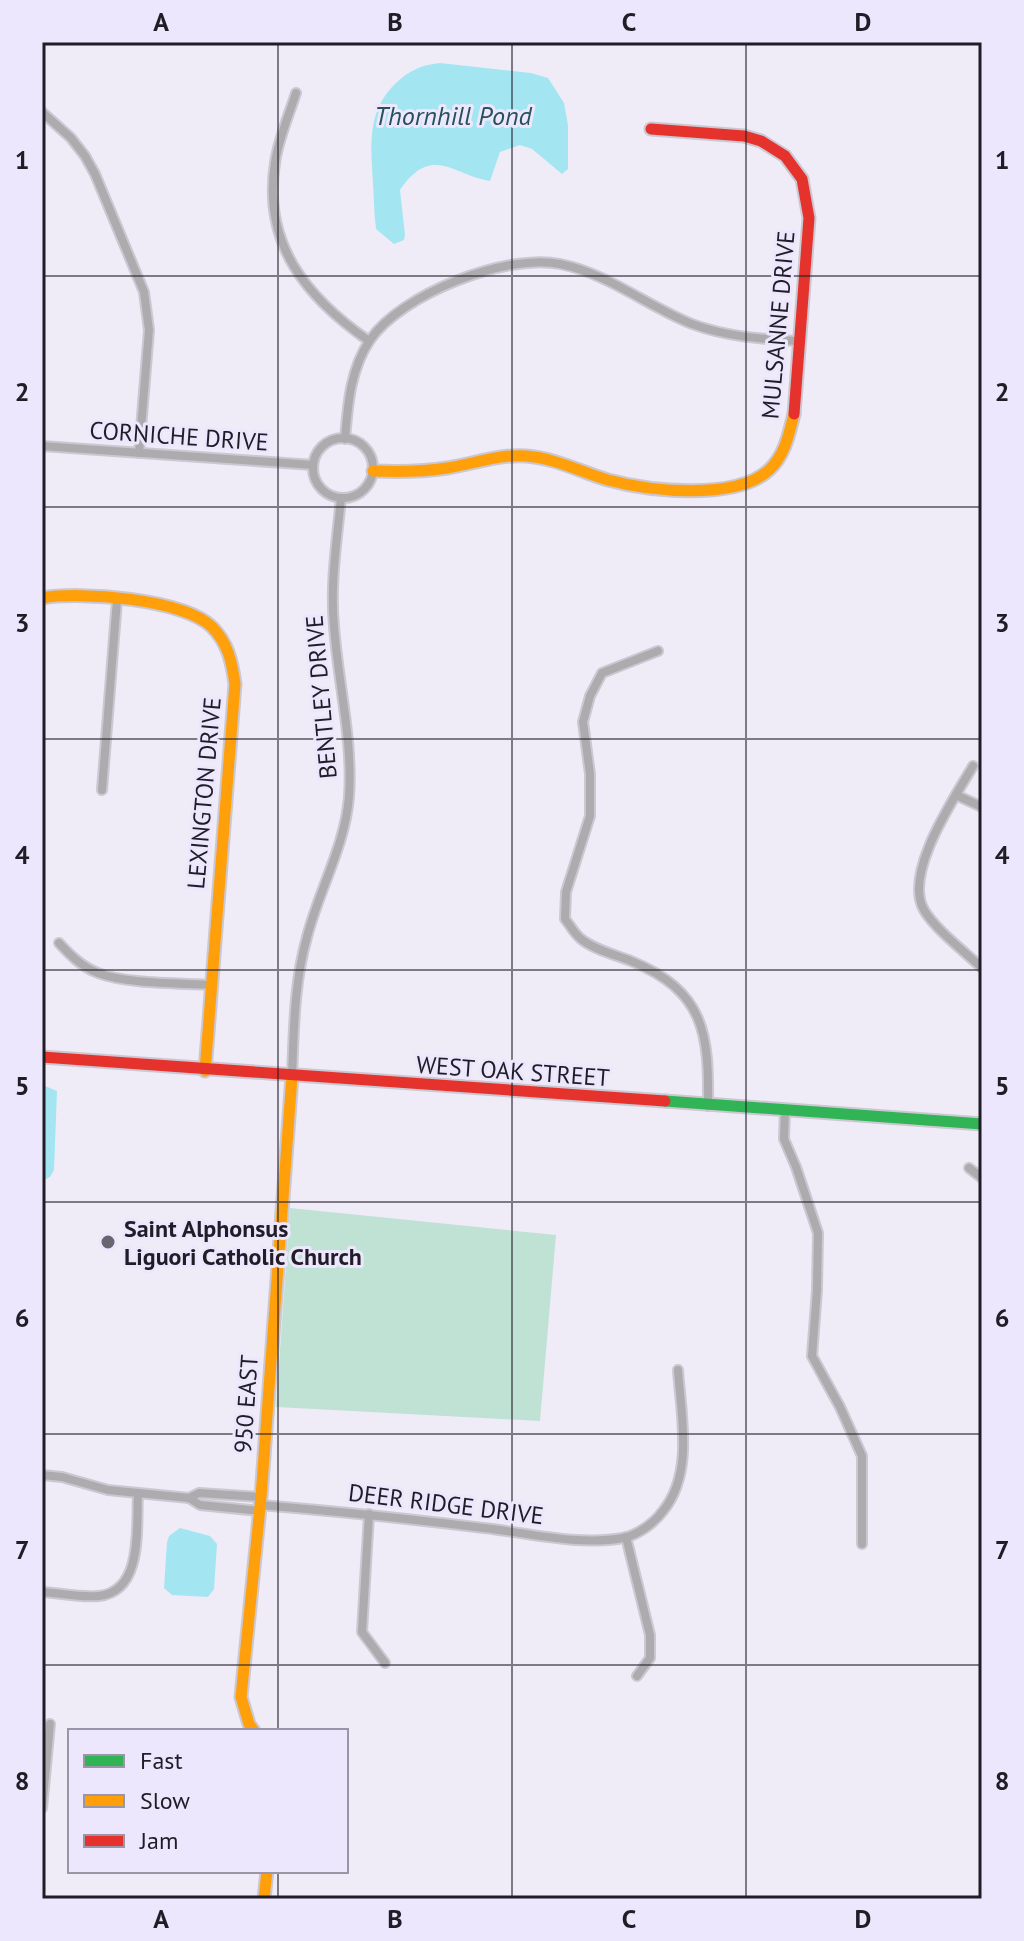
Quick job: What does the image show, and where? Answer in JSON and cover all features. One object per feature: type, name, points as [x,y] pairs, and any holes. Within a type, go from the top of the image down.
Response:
[{"type":"street","points":[[296,93],[275,162],[273,191],[280,238],[289,260],[315,296],[343,323],[369,341]]},
{"type":"street","points":[[42,112],[71,138],[85,156],[144,292],[149,330],[139,453]]},
{"type":"street","name":"MULSANNE DRIVE","points":[[373,471],[432,470],[517,456],[553,460],[607,479],[646,487],[708,491],[746,485],[774,465],[787,443],[794,413],[809,218],[806,192],[794,167],[774,148],[744,136],[651,129]]},
{"type":"street","points":[[345,439],[352,382],[369,341],[397,312],[422,297],[489,269],[527,261],[545,261],[588,272],[678,318],[717,332],[746,338],[799,341]]},
{"type":"street","points":[[345,439],[356,441],[368,451],[373,471],[371,480],[362,491],[341,498],[322,489],[313,465],[323,446],[330,441],[345,439]]},
{"type":"street","name":"CORNICHE DRIVE","points":[[42,446],[313,465]]},
{"type":"street","name":"BENTLEY DRIVE","points":[[292,1076],[296,983],[307,934],[342,834],[349,800],[350,747],[333,598],[341,498]]},
{"type":"street","name":"LEXINGTON DRIVE","points":[[42,598],[66,596],[165,604],[192,612],[219,635],[235,667],[205,1071]]},
{"type":"street","points":[[102,790],[117,600]]},
{"type":"street","points":[[658,651],[602,673],[590,696],[583,722],[590,774],[590,816],[566,892],[565,919],[582,941],[645,967],[681,992],[702,1022],[709,1058],[708,1106]]},
{"type":"street","points":[[973,766],[936,830],[918,890],[926,913],[982,968]]},
{"type":"street","points":[[956,795],[982,807]]},
{"type":"street","points":[[59,943],[75,960],[98,973],[211,985]]},
{"type":"street","name":"WEST OAK STREET","points":[[42,1057],[982,1124]]},
{"type":"street","name":"950 EAST","points":[[253,1729],[241,1697],[260,1504],[292,1076]]},
{"type":"street","points":[[785,1109],[784,1139],[818,1233],[812,1356],[862,1456],[862,1544]]},
{"type":"street","points":[[969,1168],[982,1178]]},
{"type":"street","points":[[637,1676],[650,1658],[650,1635],[626,1537],[649,1525],[664,1511],[677,1487],[683,1464],[678,1370]]},
{"type":"street","points":[[42,1475],[62,1477],[108,1490],[189,1498],[200,1505],[260,1504]]},
{"type":"street","points":[[42,1592],[100,1596],[114,1591],[126,1580],[132,1571],[138,1493]]},
{"type":"street","points":[[189,1498],[199,1493],[260,1504]]},
{"type":"street","name":"DEER RIDGE DRIVE","points":[[260,1504],[587,1540],[626,1537]]},
{"type":"street","points":[[369,1514],[362,1632],[385,1663]]},
{"type":"street","points":[[42,1808],[50,1724]]},
{"type":"street","points":[[264,1899],[267,1873]]},
{"type":"green space","points":[[290,1208],[556,1235],[540,1421],[276,1407]]},
{"type":"water","name":"Thornhill Pond","points":[[440,63],[531,73],[548,78],[564,103],[568,125],[568,169],[562,174],[532,149],[520,145],[500,152],[490,181],[444,166],[422,168],[400,190],[405,235],[404,240],[394,244],[376,229],[372,157],[375,118],[386,95],[400,79],[415,69]]},
{"type":"water","points":[[45,1086],[57,1091],[54,1170],[50,1177],[42,1181],[42,1088]]},
{"type":"water","points":[[180,1528],[210,1536],[217,1544],[214,1589],[208,1597],[172,1595],[164,1588],[167,1542],[169,1536]]},
{"type":"traffic: fast","points":[[665,1101],[982,1124]]},
{"type":"traffic: slow","points":[[373,471],[428,470],[526,456],[558,462],[625,484],[668,490],[714,490],[754,480],[769,470],[783,451],[794,414]]},
{"type":"traffic: slow","points":[[42,598],[81,596],[131,599],[179,610],[198,617],[212,627],[228,653],[235,684],[205,1071]]},
{"type":"traffic: slow","points":[[253,1729],[241,1697],[261,1497],[292,1076]]},
{"type":"traffic: slow","points":[[264,1899],[267,1873]]},
{"type":"traffic: jam","points":[[651,129],[744,136],[761,141],[785,156],[802,179],[809,218],[794,414]]},
{"type":"traffic: jam","points":[[42,1057],[665,1101]]},
{"type":"place","name":"Saint Alphonsus Liguori Catholic Church","points":[[108,1242]]}]
